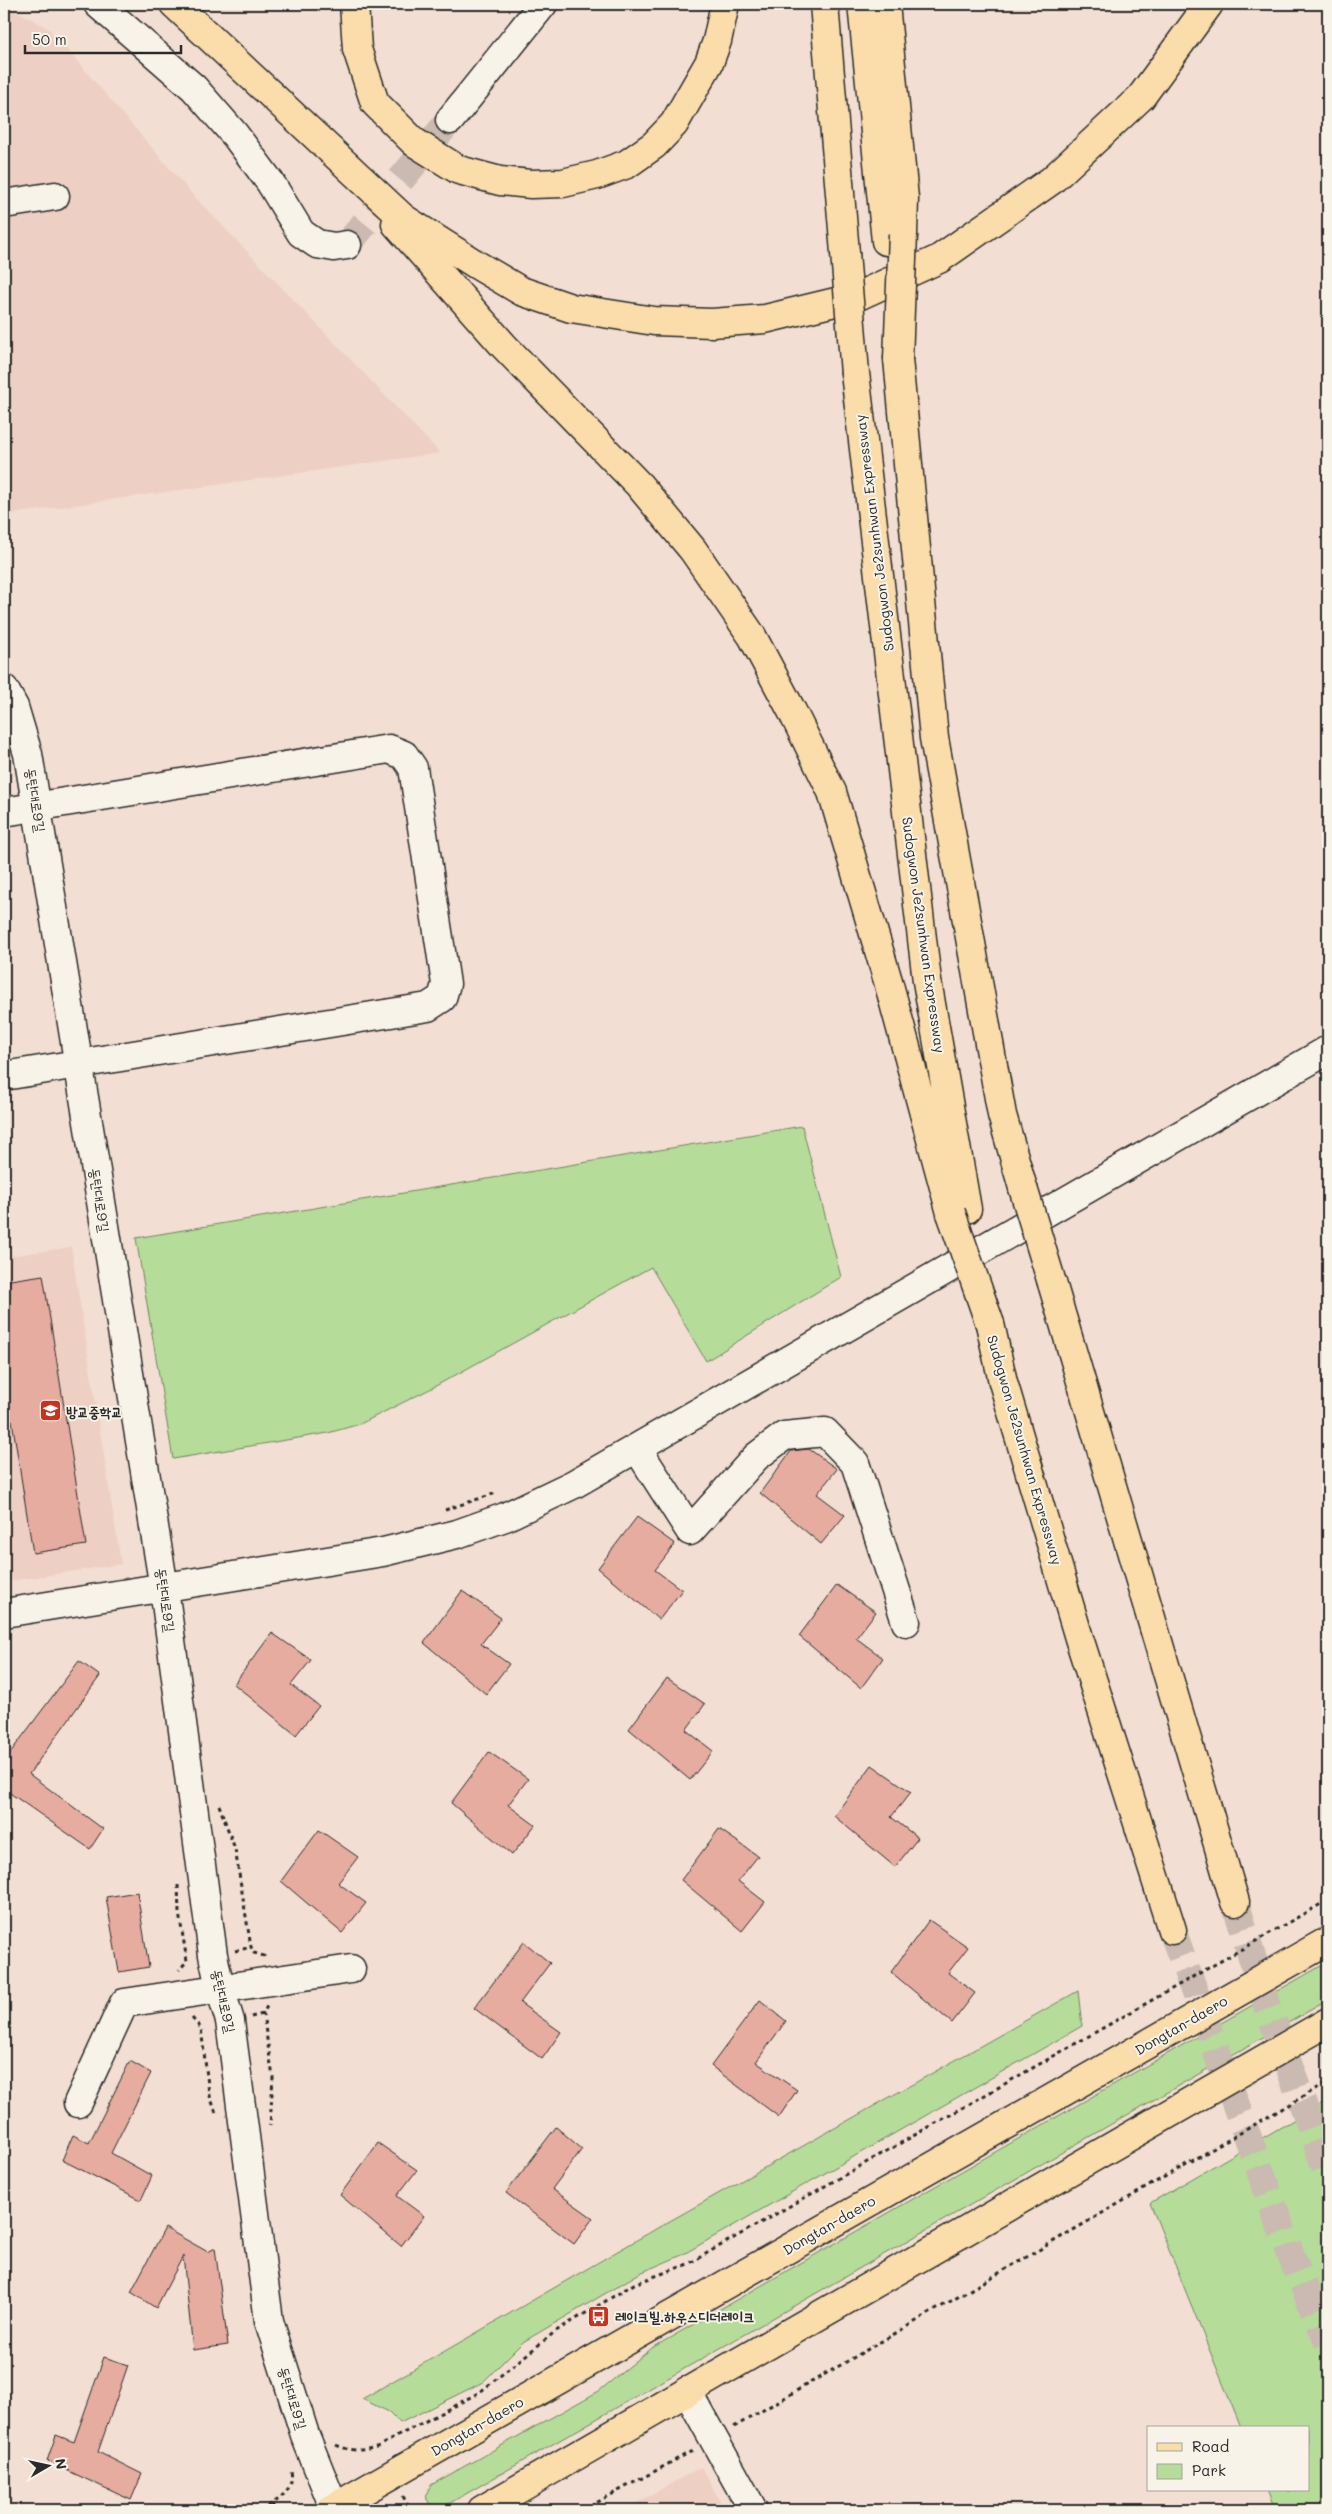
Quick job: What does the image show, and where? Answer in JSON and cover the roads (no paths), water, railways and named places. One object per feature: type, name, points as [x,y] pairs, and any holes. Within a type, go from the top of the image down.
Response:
[{"type":"main road","points":[[174,4],[403,218],[521,291],[571,308],[654,321],[712,323],[765,319],[856,297],[939,259],[1052,180],[1141,97],[1209,4]]},
{"type":"main road","points":[[354,4],[357,49],[375,102],[414,142],[459,170],[500,182],[531,184],[563,183],[597,175],[627,164],[654,146],[674,124],[709,63],[717,41],[725,4]]},
{"type":"main road","name":"Sudogwon Je2sunhwan Expressway","points":[[824,4],[855,373],[927,981],[959,1211],[990,1324],[1003,1382],[1079,1638],[1172,1930]]},
{"type":"main road","points":[[862,4],[894,238],[898,359],[934,738],[1002,1115],[1235,1902]]},
{"type":"main road","points":[[885,4],[904,198],[894,238]]},
{"type":"main road","points":[[332,151],[504,346],[639,485],[693,550],[752,636],[832,792],[959,1211]]},
{"type":"main road","name":"Dongtan-daero","points":[[333,2510],[1328,1941]]},
{"type":"main road","points":[[482,2510],[1328,2022]]},
{"type":"street","points":[[98,4],[194,88],[235,135],[270,182],[301,233],[317,244],[334,247],[347,245]]},
{"type":"street","points":[[450,120],[544,4]]},
{"type":"street","points":[[4,204],[55,196]]},
{"type":"street","name":"동탄대로9길","points":[[4,688],[14,707],[22,731],[37,806],[164,1588],[220,1988],[230,2021],[269,2321],[305,2435],[333,2510]]},
{"type":"street","points":[[4,812],[389,750],[404,755],[413,768],[446,984],[442,998],[428,1007],[4,1076]]},
{"type":"street","points":[[4,1613],[383,1552],[457,1534],[505,1517],[574,1484],[1328,1050]]},
{"type":"street","points":[[637,1448],[690,1531],[756,1458],[784,1436],[825,1432],[855,1463],[906,1622]]},
{"type":"street","points":[[78,2103],[124,2003],[350,1969]]},
{"type":"street","points":[[687,2392],[753,2510]]},
{"type":"tunnel","points":[[347,245],[450,120]]},
{"type":"tunnel","points":[[1235,1902],[1265,1999],[1328,2174]]},
{"type":"tunnel","points":[[1172,1930],[1292,2258],[1328,2342]]},
{"type":"place","name":"방교중학교","points":[[50,1411]]},
{"type":"place","name":"레이크빌.하우스디더레이크","points":[[599,2316]]}]
